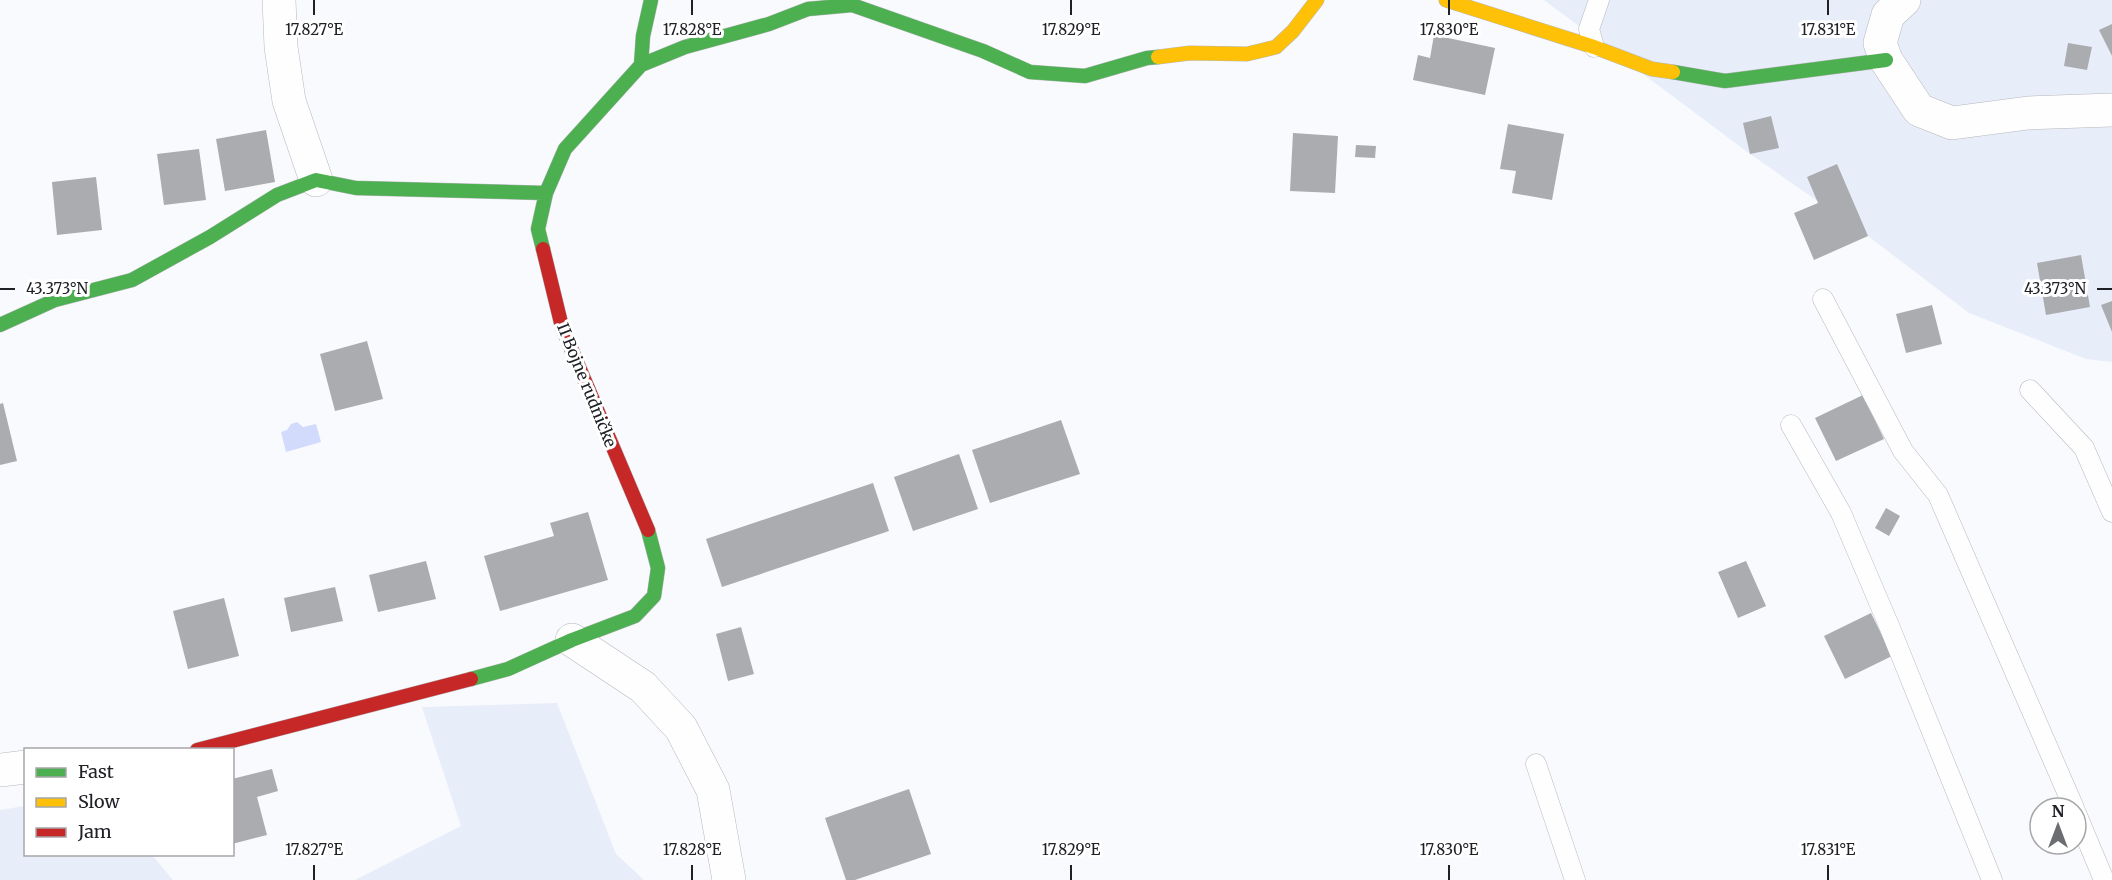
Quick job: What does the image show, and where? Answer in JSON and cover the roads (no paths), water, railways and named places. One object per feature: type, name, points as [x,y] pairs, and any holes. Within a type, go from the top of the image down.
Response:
[{"type":"street","points":[[279,0],[281,47],[289,101],[316,180]]},
{"type":"street","points":[[651,0],[643,36],[641,65],[685,47],[769,24],[808,9],[852,5],[983,51],[1030,72],[1084,76],[1147,58],[1190,53],[1247,54],[1276,47],[1293,31],[1317,0]]},
{"type":"street","points":[[1446,0],[1594,47],[1652,69],[1725,81],[1886,60]]},
{"type":"street","points":[[1904,0],[1888,15],[1880,43],[1886,60],[1919,110],[1952,123],[2028,113],[2112,110]]},
{"type":"street","name":"II Bojne rudničke","points":[[205,748],[508,669],[635,615],[654,596],[658,568],[650,535],[562,327],[538,229],[546,193],[565,149],[641,65]]},
{"type":"street","points":[[0,325],[55,300],[132,280],[210,237],[277,195],[316,180],[356,188],[546,193]]},
{"type":"street","points":[[572,640],[642,687],[681,728],[712,790],[729,880]]},
{"type":"street","points":[[0,770],[24,767]]},
{"type":"lane","points":[[1594,47],[1589,29],[1599,0]]},
{"type":"lane","points":[[1823,298],[1903,451],[1938,495],[2069,796]]},
{"type":"lane","points":[[2030,390],[2084,448],[2112,512]]},
{"type":"lane","points":[[1791,425],[1841,513],[1992,880]]},
{"type":"lane","points":[[1536,764],[1575,880]]},
{"type":"lane","points":[[2088,842],[2104,880]]},
{"type":"water","points":[[297,422],[303,427],[316,424],[321,442],[286,452],[281,432]]}]
